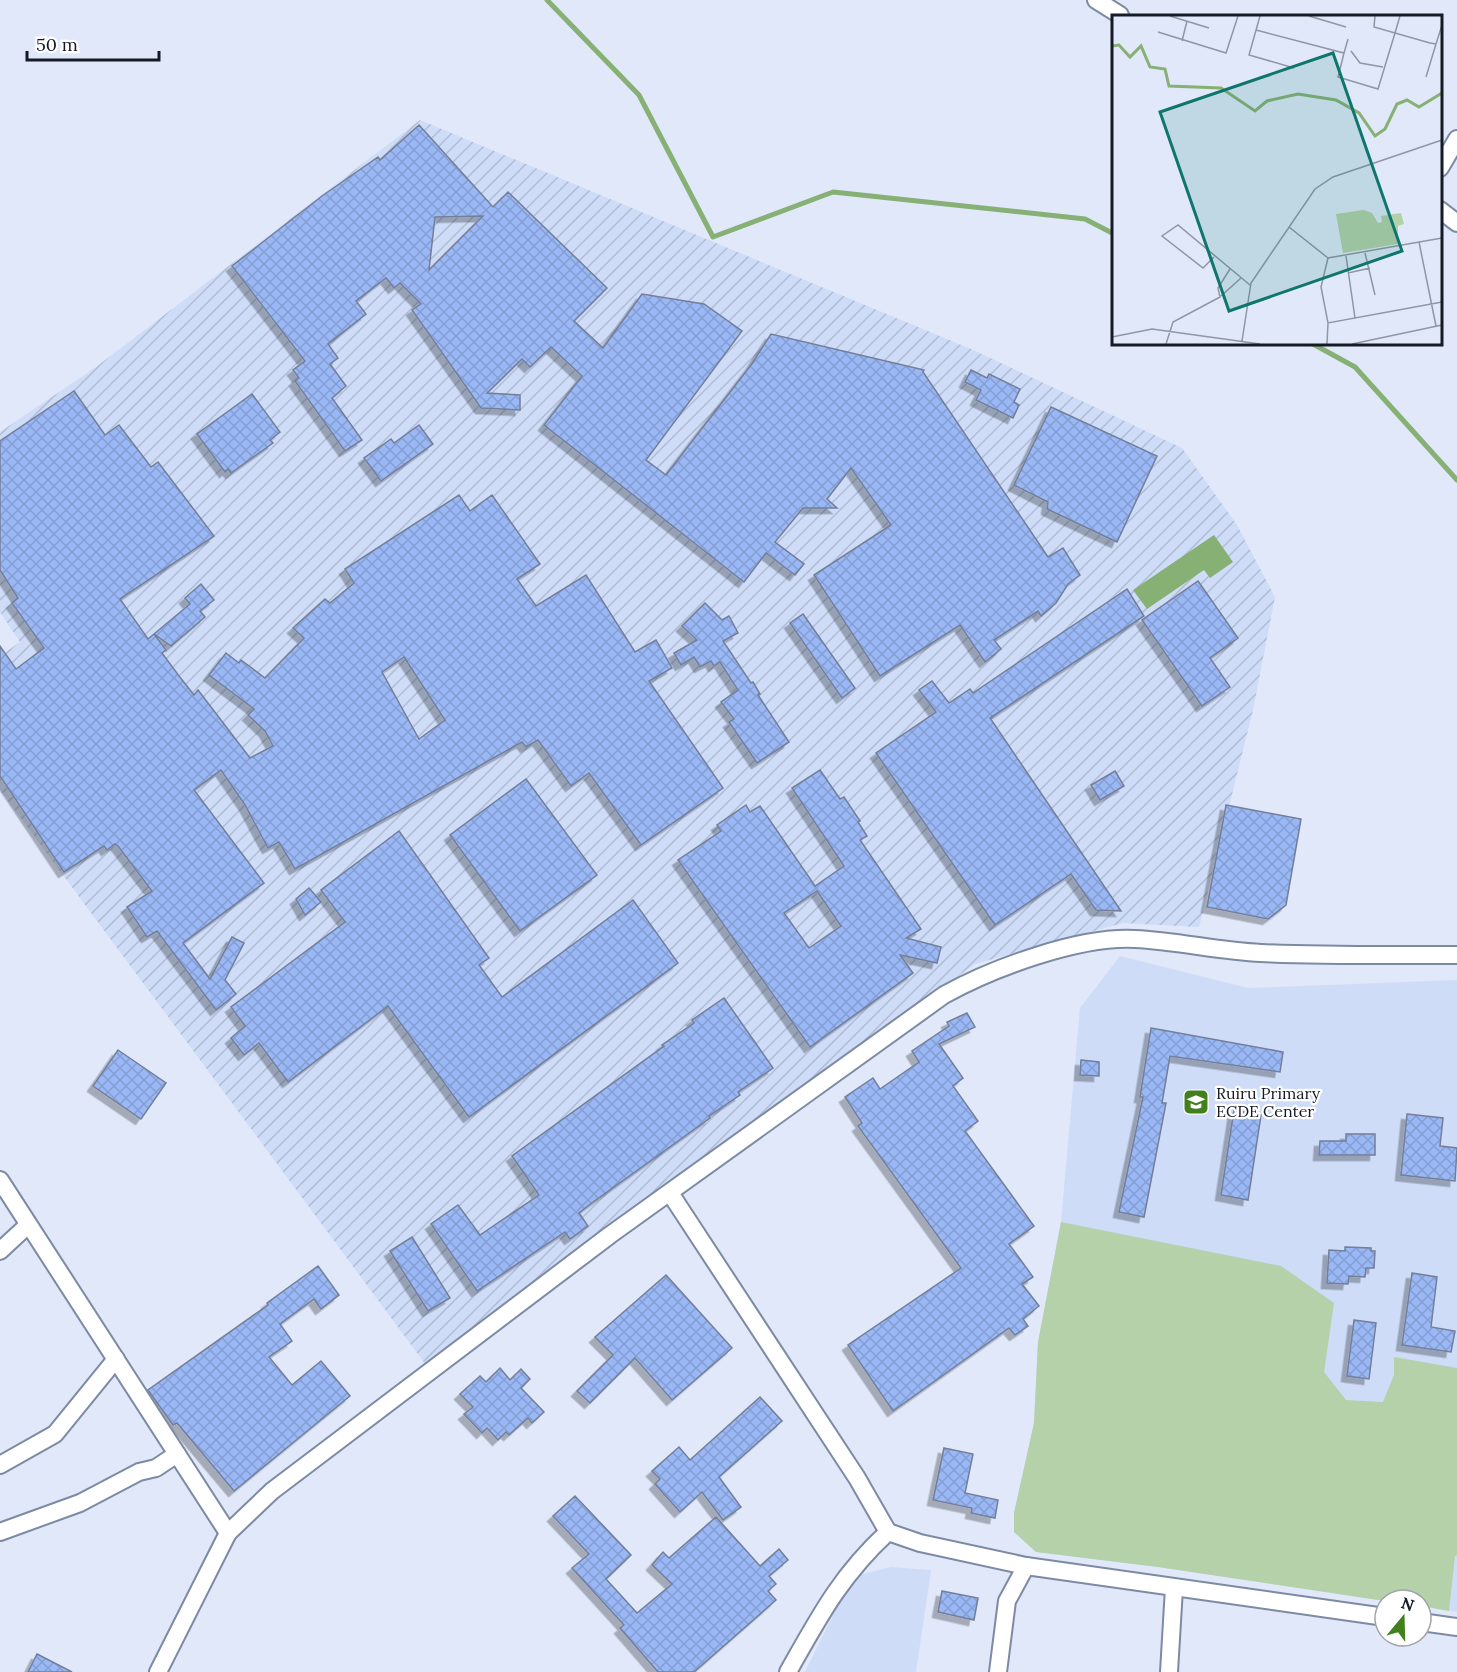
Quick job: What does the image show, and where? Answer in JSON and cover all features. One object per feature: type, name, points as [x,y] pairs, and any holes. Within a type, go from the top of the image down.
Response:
[{"type":"street","points":[[1096,0],[1120,15]]},
{"type":"street","points":[[1442,165],[1457,140]]},
{"type":"street","points":[[1442,212],[1457,223]]},
{"type":"street","points":[[158,1672],[228,1533],[272,1491],[670,1193],[944,995],[992,972],[1066,948],[1104,940],[1134,939],[1260,953],[1457,955]]},
{"type":"street","points":[[0,1180],[228,1533]]},
{"type":"street","points":[[670,1193],[857,1478],[888,1532],[920,1543],[1026,1566],[1373,1615]]},
{"type":"street","points":[[0,1251],[28,1225]]},
{"type":"street","points":[[0,1465],[55,1434],[116,1359]]},
{"type":"street","points":[[0,1532],[80,1503],[139,1472],[156,1468],[177,1454]]},
{"type":"street","points":[[788,1672],[825,1606],[851,1569],[888,1532]]},
{"type":"street","points":[[998,1672],[1007,1601],[1026,1566]]},
{"type":"street","points":[[1169,1672],[1174,1588]]},
{"type":"street","points":[[1433,1624],[1457,1627]]},
{"type":"shaded area","points":[[420,120],[971,349],[1182,448],[1237,525],[1275,597],[1253,710],[1199,927],[1123,923],[975,964],[782,1101],[426,1365],[0,790],[0,656],[20,642],[0,612],[0,432],[96,367]]},
{"type":"shaded area","points":[[1214,535],[1233,562],[1210,578],[1204,570],[1147,609],[1133,590]]},
{"type":"shaded area","points":[[1120,956],[1248,988],[1457,980],[1457,1612],[1433,1608],[1433,1588],[1373,1588],[1373,1599],[1158,1567],[1036,1552],[1014,1532],[1014,1513],[1034,1423],[1038,1342],[1061,1222],[1080,1008]]},
{"type":"shaded area","points":[[1061,1222],[1281,1266],[1334,1303],[1324,1372],[1346,1400],[1383,1402],[1394,1375],[1394,1357],[1457,1368],[1457,1555],[1455,1556],[1449,1611],[1433,1608],[1433,1588],[1373,1588],[1373,1599],[1158,1567],[1036,1552],[1014,1532],[1014,1513],[1034,1423],[1038,1342]]},
{"type":"shaded area","points":[[891,1567],[931,1570],[916,1672],[805,1672],[852,1577]]},
{"type":"building","points":[[419,125],[493,207],[508,192],[607,288],[574,321],[603,348],[642,294],[704,304],[742,331],[646,460],[666,475],[751,365],[771,334],[924,370],[923,372],[1048,557],[1063,548],[1080,575],[1068,584],[1056,603],[1041,616],[1038,611],[994,640],[1001,649],[985,662],[960,625],[880,676],[814,575],[891,525],[851,468],[827,499],[837,508],[803,508],[775,542],[804,564],[795,575],[766,553],[744,582],[544,425],[582,376],[551,347],[530,367],[522,359],[487,393],[520,395],[520,410],[481,408],[412,310],[421,304],[400,283],[394,288],[386,278],[356,301],[366,314],[328,344],[338,358],[330,364],[346,386],[332,398],[362,440],[345,451],[295,381],[299,378],[293,370],[305,361],[232,266],[322,196],[378,157],[380,160]],"holes":[[[483,216],[429,270],[435,217]]]},
{"type":"building","points":[[971,370],[987,378],[989,374],[1020,389],[1014,402],[1019,405],[1013,418],[976,400],[981,390],[965,382]]},
{"type":"building","points":[[74,391],[105,435],[119,425],[151,467],[158,462],[214,536],[120,599],[148,639],[154,634],[166,650],[162,653],[179,676],[194,695],[198,690],[250,758],[273,746],[265,731],[248,715],[254,709],[209,675],[226,653],[239,663],[241,660],[265,678],[304,638],[293,628],[325,599],[330,603],[354,583],[345,569],[459,495],[470,511],[492,495],[540,564],[517,579],[536,606],[586,575],[635,652],[656,640],[672,668],[649,681],[723,788],[641,845],[589,773],[571,786],[538,740],[526,747],[522,742],[295,869],[279,842],[268,848],[245,805],[221,770],[194,790],[264,883],[183,943],[210,979],[232,937],[244,943],[225,980],[236,994],[216,1010],[157,931],[147,937],[127,907],[152,891],[118,846],[115,844],[107,850],[104,846],[64,872],[0,776],[0,646],[16,669],[44,648],[12,603],[18,598],[0,570],[0,441]],"holes":[[[404,657],[445,720],[419,739],[382,672]]]},
{"type":"building","points":[[252,394],[280,432],[270,440],[273,443],[231,473],[228,469],[225,472],[197,434]]},
{"type":"building","points":[[1051,407],[1157,456],[1117,542],[1047,509],[1048,502],[1014,485]]},
{"type":"building","points":[[419,425],[433,444],[381,481],[364,458],[391,439],[394,443]]},
{"type":"building","points":[[1198,581],[1238,638],[1210,658],[1230,687],[1202,706],[1142,620]]},
{"type":"building","points":[[201,584],[214,600],[200,611],[205,617],[171,646],[154,634],[190,604],[185,598]]},
{"type":"building","points":[[1127,589],[1144,616],[990,718],[1121,911],[1096,910],[1071,874],[995,925],[876,753],[936,712],[919,690],[932,681],[949,703],[970,689],[973,693]]},
{"type":"building","points":[[705,603],[722,620],[729,616],[738,633],[723,641],[751,683],[753,682],[760,694],[758,695],[789,742],[757,763],[729,722],[734,719],[721,702],[738,690],[720,662],[714,666],[711,661],[700,667],[694,657],[681,665],[674,653],[697,640],[682,626]]},
{"type":"building","points":[[803,614],[855,688],[842,698],[790,623]]},
{"type":"building","points":[[820,770],[840,799],[844,797],[860,821],[858,822],[867,836],[860,840],[921,929],[906,938],[941,947],[937,963],[900,955],[913,973],[810,1047],[678,860],[721,831],[717,825],[746,805],[750,812],[760,806],[815,886],[844,866],[792,788]],"holes":[[[817,891],[841,926],[809,948],[784,913]]]},
{"type":"building","points":[[1115,771],[1124,786],[1100,800],[1091,785]]},
{"type":"building","points":[[526,779],[597,875],[520,931],[450,835]]},
{"type":"building","points":[[1226,805],[1301,819],[1286,905],[1268,919],[1207,907]]},
{"type":"building","points":[[399,831],[489,958],[479,965],[502,997],[633,900],[678,963],[469,1117],[388,1006],[288,1082],[259,1043],[244,1055],[231,1038],[245,1026],[231,1007],[345,922],[321,890]]},
{"type":"building","points":[[309,888],[321,902],[305,915],[296,899]]},
{"type":"building","points":[[724,998],[773,1068],[738,1092],[740,1095],[709,1116],[710,1118],[579,1213],[588,1226],[570,1239],[565,1232],[477,1291],[431,1224],[458,1205],[480,1235],[539,1195],[512,1156],[664,1046],[662,1045],[694,1023],[692,1020]]},
{"type":"building","points":[[967,1013],[975,1027],[939,1044],[963,1078],[953,1086],[978,1121],[965,1131],[1034,1226],[1009,1244],[1033,1277],[1022,1284],[1039,1306],[1023,1319],[1028,1326],[1015,1335],[1009,1328],[893,1411],[848,1345],[961,1268],[858,1126],[862,1123],[845,1097],[873,1078],[880,1089],[919,1062],[912,1051],[949,1026],[947,1022]]},
{"type":"building","points":[[1151,1028],[1283,1052],[1280,1072],[1170,1056],[1162,1103],[1166,1103],[1144,1217],[1119,1212],[1143,1097],[1140,1097]]},
{"type":"building","points":[[118,1050],[166,1083],[141,1119],[93,1086]]},
{"type":"building","points":[[1081,1060],[1099,1062],[1099,1076],[1080,1075]]},
{"type":"building","points":[[1234,1110],[1261,1115],[1248,1200],[1221,1195]]},
{"type":"building","points":[[1407,1114],[1443,1118],[1440,1146],[1457,1148],[1455,1181],[1401,1175]]},
{"type":"building","points":[[1346,1134],[1375,1134],[1375,1155],[1319,1155],[1320,1141],[1346,1141]]},
{"type":"building","points":[[412,1237],[450,1298],[428,1311],[390,1251]]},
{"type":"building","points":[[1345,1247],[1371,1248],[1371,1251],[1375,1251],[1374,1268],[1366,1268],[1365,1277],[1349,1276],[1348,1284],[1327,1283],[1329,1250],[1345,1251]]},
{"type":"building","points":[[318,1266],[339,1295],[321,1309],[314,1299],[280,1324],[292,1341],[269,1357],[292,1385],[321,1361],[350,1396],[234,1491],[177,1423],[173,1425],[148,1390],[268,1305],[267,1303]]},
{"type":"building","points":[[1412,1273],[1437,1277],[1431,1327],[1455,1331],[1451,1352],[1402,1345]]},
{"type":"building","points":[[666,1275],[732,1348],[672,1400],[635,1358],[590,1403],[577,1391],[613,1355],[595,1337]]},
{"type":"building","points":[[1354,1320],[1376,1323],[1369,1379],[1347,1376]]},
{"type":"building","points":[[500,1368],[510,1380],[521,1369],[530,1379],[521,1388],[544,1412],[532,1423],[528,1418],[509,1435],[506,1432],[498,1440],[487,1428],[482,1433],[464,1414],[473,1407],[460,1394],[480,1376],[486,1382]]},
{"type":"building","points":[[760,1397],[782,1421],[719,1477],[741,1507],[723,1520],[702,1492],[680,1512],[655,1484],[660,1479],[652,1471],[679,1447],[690,1460]]},
{"type":"building","points":[[944,1448],[973,1454],[965,1493],[998,1500],[995,1518],[971,1513],[972,1508],[933,1500]]},
{"type":"building","points":[[575,1496],[631,1555],[606,1579],[637,1613],[672,1584],[652,1565],[663,1552],[669,1558],[716,1517],[760,1566],[779,1549],[788,1560],[769,1576],[776,1584],[768,1591],[776,1600],[694,1672],[658,1672],[620,1628],[624,1625],[572,1568],[589,1554],[553,1516]]},
{"type":"building","points":[[942,1591],[978,1598],[974,1620],[938,1612]]},
{"type":"building","points":[[37,1654],[72,1672],[28,1672]]},
{"type":"waterway","points":[[547,0],[639,95],[713,237],[833,192],[1085,219],[1112,233]]},
{"type":"waterway","points":[[1315,345],[1355,367],[1457,480]]},
{"type":"place","name":"Ruiru Primary ECDE Center","points":[[1196,1102]]}]
